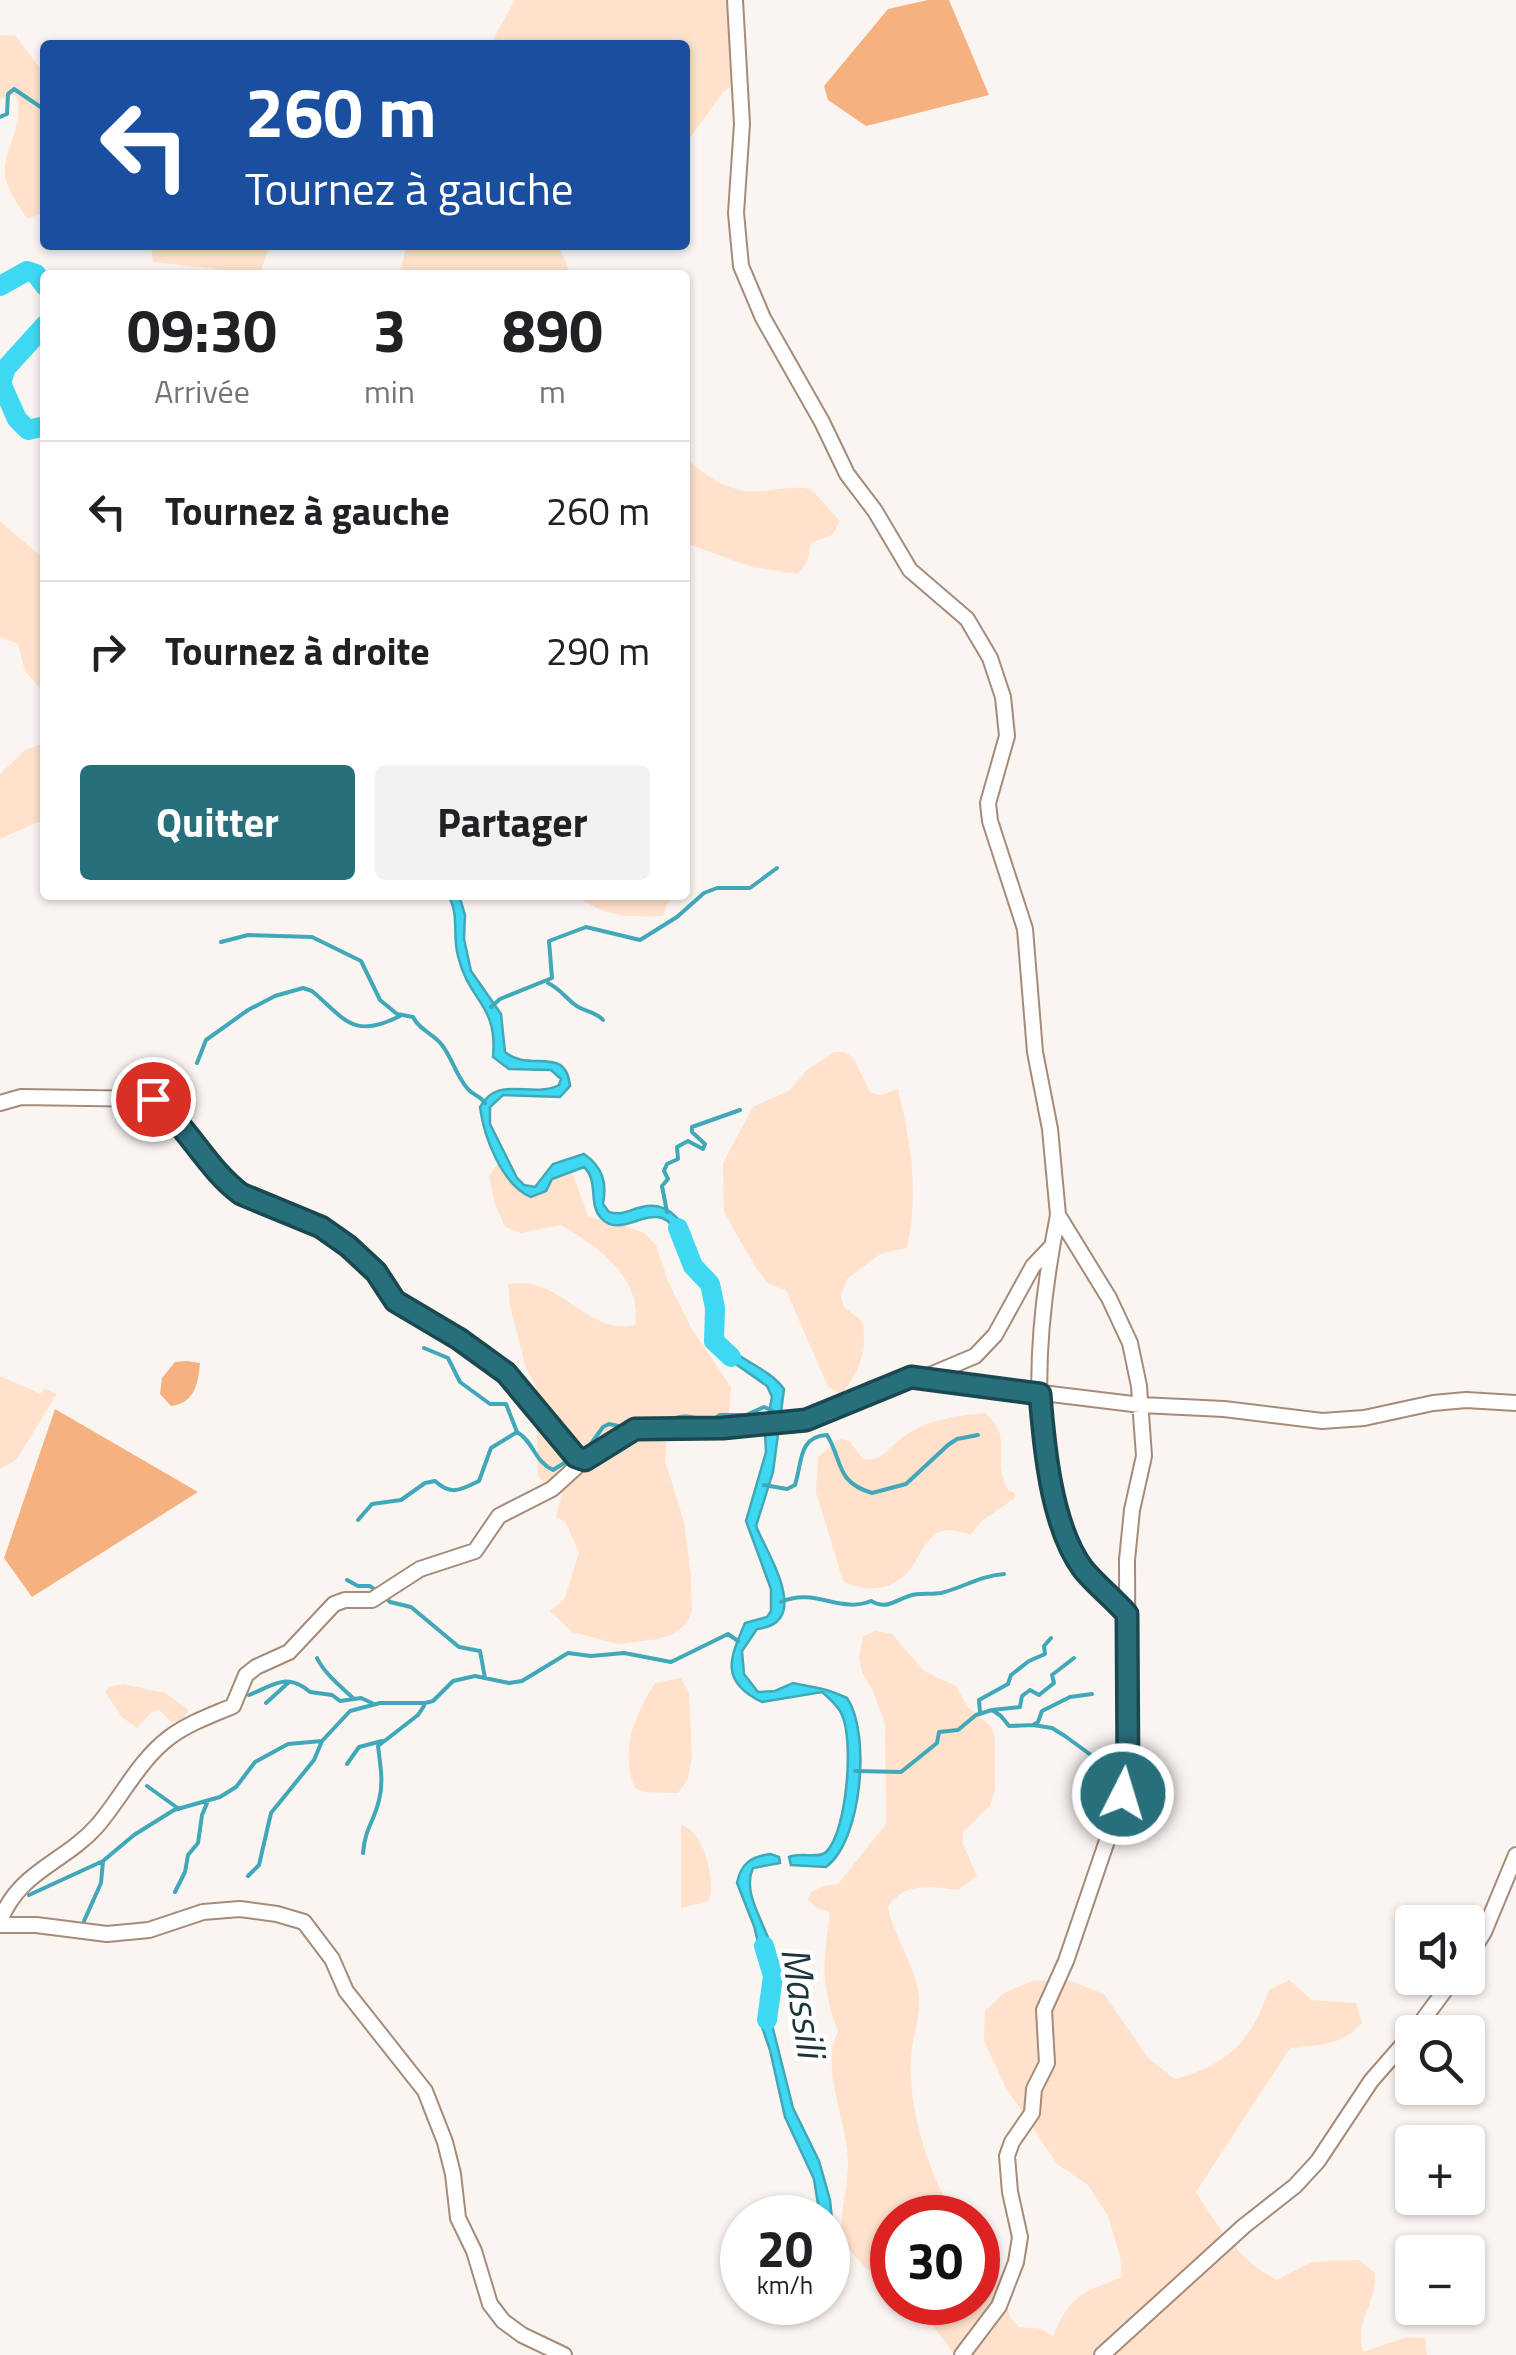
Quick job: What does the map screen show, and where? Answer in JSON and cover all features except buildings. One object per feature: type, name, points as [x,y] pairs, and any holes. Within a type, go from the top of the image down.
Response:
[{"type":"street","points":[[735,0],[742,124],[736,213],[742,266],[763,318],[847,474],[875,511],[910,570],[967,619],[990,658],[1003,697],[1007,736],[988,803],[1025,929],[1034,1052],[1050,1129],[1058,1215],[1041,1334],[1044,1451],[1056,1506],[1083,1568],[1127,1614]]},
{"type":"street","points":[[0,1103],[21,1097],[153,1099],[232,1187],[321,1227],[348,1246],[376,1272],[395,1301],[506,1373],[564,1446],[585,1460]]},
{"type":"street","points":[[962,2355],[998,2306],[1016,2262],[1020,2237],[1007,2156],[1032,2113],[1034,2089],[1047,2062],[1044,2010],[1066,1960],[1128,1779],[1127,1560],[1132,1510],[1144,1456],[1141,1405],[1130,1343],[1109,1298],[1058,1215]]},
{"type":"street","points":[[924,1377],[975,1356],[995,1334],[1032,1266],[1052,1246]]},
{"type":"street","points":[[564,2355],[522,2335],[503,2321],[490,2304],[474,2252],[458,2218],[446,2142],[425,2091],[346,1991],[332,1959],[304,1922],[278,1914],[240,1910],[204,1912],[149,1930],[107,1934],[0,1923],[22,1883],[77,1845],[98,1825],[131,1777],[168,1738],[233,1706],[246,1675],[256,1666],[289,1652],[334,1604],[372,1600],[420,1569],[475,1551],[498,1516],[552,1488],[585,1460],[635,1429],[723,1428],[806,1420],[911,1377],[1141,1405],[1322,1420],[1364,1418],[1466,1400],[1516,1403]]},
{"type":"street","points":[[1485,1930],[1516,1854]]},
{"type":"street","points":[[1102,2355],[1230,2238],[1295,2186],[1318,2161],[1371,2082],[1395,2055]]},
{"type":"shaded area","points":[[515,0],[735,0],[741,80],[723,92],[690,138],[690,40],[493,40]]},
{"type":"shaded area","points":[[928,0],[949,0],[989,95],[866,126],[828,100],[824,86],[888,9]]},
{"type":"shaded area","points":[[0,35],[16,36],[40,68],[40,214],[27,219],[5,173],[18,104],[15,95],[0,99]]},
{"type":"shaded area","points":[[152,250],[268,250],[261,270],[153,262]]},
{"type":"shaded area","points":[[406,250],[561,250],[569,270],[400,270]]},
{"type":"shaded area","points":[[690,461],[711,478],[740,490],[811,489],[840,521],[832,535],[811,543],[807,562],[798,574],[752,567],[690,545]]},
{"type":"shaded area","points":[[0,521],[40,556],[40,688],[25,671],[18,644],[0,637]]},
{"type":"shaded area","points":[[40,745],[40,823],[0,839],[0,774],[25,750]]},
{"type":"shaded area","points":[[583,900],[671,900],[663,916],[618,914]]},
{"type":"shaded area","points":[[834,1052],[845,1052],[854,1059],[870,1092],[880,1095],[898,1089],[913,1188],[907,1248],[880,1254],[847,1279],[841,1296],[844,1307],[862,1321],[864,1341],[858,1369],[841,1394],[828,1387],[786,1290],[769,1284],[758,1271],[724,1211],[723,1163],[753,1107],[790,1090],[806,1071]]},
{"type":"shaded area","points":[[499,1162],[519,1190],[546,1191],[552,1179],[571,1170],[588,1216],[644,1233],[656,1245],[668,1281],[692,1329],[731,1387],[729,1413],[711,1421],[692,1417],[668,1422],[665,1461],[684,1522],[692,1610],[686,1624],[674,1634],[618,1644],[572,1632],[550,1611],[565,1598],[579,1552],[565,1521],[556,1518],[563,1489],[546,1484],[538,1476],[536,1387],[526,1368],[508,1284],[529,1283],[545,1288],[608,1324],[635,1325],[636,1308],[625,1278],[602,1253],[575,1233],[561,1225],[521,1233],[505,1227],[489,1176]]},
{"type":"shaded area","points":[[175,1362],[200,1363],[196,1385],[190,1397],[171,1406],[160,1394],[162,1378]]},
{"type":"shaded area","points":[[0,1376],[41,1394],[44,1388],[57,1394],[16,1460],[0,1469]]},
{"type":"shaded area","points":[[55,1409],[198,1492],[32,1597],[4,1558]]},
{"type":"shaded area","points":[[985,1413],[999,1431],[1001,1470],[1015,1498],[982,1521],[970,1535],[950,1530],[936,1534],[909,1571],[894,1583],[869,1588],[843,1581],[816,1492],[818,1457],[840,1439],[849,1441],[864,1460],[872,1459],[922,1426]]},
{"type":"shaded area","points":[[876,1631],[892,1634],[924,1671],[956,1686],[967,1706],[991,1726],[995,1738],[995,1789],[990,1806],[963,1832],[963,1844],[977,1876],[958,1890],[910,1890],[888,1907],[919,1995],[911,2056],[913,2096],[922,2140],[944,2195],[870,2195],[870,2271],[850,2249],[850,2195],[845,2195],[847,2147],[832,2061],[838,2032],[825,1973],[830,1913],[808,1899],[811,1892],[823,1886],[838,1884],[886,1824],[885,1724],[862,1672],[859,1658],[863,1636]]},
{"type":"shaded area","points":[[681,1678],[689,1693],[692,1756],[688,1779],[678,1793],[643,1792],[635,1788],[630,1774],[629,1747],[636,1720],[655,1683]]},
{"type":"shaded area","points":[[123,1684],[165,1693],[189,1710],[181,1722],[172,1722],[159,1710],[152,1712],[137,1728],[122,1717],[105,1692]]},
{"type":"shaded area","points":[[681,1825],[702,1846],[711,1892],[709,1901],[681,1908]]},
{"type":"shaded area","points":[[1289,1980],[1312,2000],[1356,2003],[1362,2023],[1338,2040],[1290,2048],[1196,2192],[1241,2253],[1277,2280],[1311,2262],[1359,2260],[1375,2273],[1373,2294],[1361,2330],[1363,2352],[1406,2337],[1425,2338],[1427,2355],[955,2355],[932,2325],[1000,2325],[1000,2286],[1010,2317],[1019,2327],[1041,2329],[1053,2336],[1065,2312],[1079,2297],[1121,2278],[1121,2260],[1108,2216],[1088,2185],[1057,2164],[1005,2086],[984,2041],[985,2011],[1004,1993],[1032,1981],[1071,1981],[1104,1994],[1148,2058],[1175,2079],[1210,2066],[1235,2048],[1254,2023],[1269,1990]]},
{"type":"water","points":[[450,900],[460,900],[471,971],[501,1014],[505,1052],[515,1058],[554,1062],[567,1073],[570,1086],[560,1097],[503,1095],[490,1107],[490,1124],[517,1178],[524,1185],[535,1187],[553,1164],[584,1154],[602,1176],[603,1204],[609,1212],[662,1208],[682,1225],[693,1251],[662,1218],[615,1225],[601,1218],[584,1167],[552,1179],[546,1191],[531,1197],[503,1171],[490,1145],[480,1107],[496,1092],[549,1089],[559,1085],[561,1079],[551,1070],[509,1069],[493,1057],[491,1025],[463,971],[456,948]]},
{"type":"water","points":[[718,1336],[784,1389],[773,1472],[756,1526],[776,1568],[784,1601],[782,1614],[774,1624],[757,1629],[742,1651],[744,1674],[758,1692],[775,1691],[793,1683],[847,1698],[859,1736],[855,1811],[848,1835],[826,1867],[791,1865],[789,1857],[823,1854],[839,1826],[848,1764],[841,1712],[822,1692],[762,1702],[739,1686],[732,1668],[745,1623],[767,1617],[771,1611],[771,1589],[746,1521],[766,1452],[765,1432],[772,1397],[767,1386],[710,1346],[711,1338]]},
{"type":"water","points":[[770,1854],[779,1857],[780,1863],[753,1868],[750,1880],[754,1904],[773,1955],[774,1968],[766,1974],[754,1926],[737,1883],[748,1862]]},
{"type":"water","points":[[773,1994],[770,2017],[793,2108],[819,2161],[829,2195],[817,2195],[814,2179],[785,2117],[760,2021]]},
{"type":"waterway","points":[[0,117],[7,114],[8,94],[14,89],[40,107]]},
{"type":"waterway","name":"Massili","points":[[0,286],[27,271],[40,279]]},
{"type":"waterway","name":"Massili","points":[[40,331],[6,368],[1,383],[17,419],[28,430],[40,427]]},
{"type":"waterway","points":[[491,1007],[500,999],[552,978],[549,941],[586,927],[640,940],[677,917],[704,893],[717,888],[750,888],[777,868]]},
{"type":"waterway","points":[[221,942],[248,935],[312,937],[361,961],[380,1000],[397,1014],[413,1017],[438,1041],[469,1091],[485,1103]]},
{"type":"waterway","points":[[548,983],[577,1007],[603,1020]]},
{"type":"waterway","points":[[197,1063],[206,1040],[248,1010],[303,988],[312,991],[342,1018],[360,1026],[400,1016]]},
{"type":"waterway","points":[[667,1212],[662,1186],[668,1179],[664,1171],[667,1164],[678,1159],[677,1147],[688,1141],[703,1149],[705,1144],[692,1132],[692,1127],[740,1110]]},
{"type":"waterway","name":"Massili","points":[[678,1228],[693,1266],[710,1284],[715,1308],[714,1341],[731,1357]]},
{"type":"waterway","points":[[424,1348],[448,1358],[460,1382],[490,1404],[506,1404],[517,1432]]},
{"type":"waterway","points":[[585,1452],[609,1424],[623,1427],[641,1420],[668,1422],[683,1416],[711,1421],[720,1415],[746,1415],[764,1407],[773,1411]]},
{"type":"waterway","points":[[358,1520],[372,1504],[401,1500],[425,1483],[435,1481],[446,1489],[456,1490],[479,1481],[491,1448],[517,1432],[553,1470],[572,1458]]},
{"type":"waterway","points":[[764,1485],[787,1489],[795,1485],[803,1452],[818,1437],[827,1435],[846,1477],[872,1493],[906,1484],[948,1445],[978,1435]]},
{"type":"waterway","points":[[781,1602],[805,1597],[849,1605],[871,1601],[886,1605],[1004,1574]]},
{"type":"waterway","points":[[347,1580],[378,1592]]},
{"type":"waterway","points":[[386,1598],[411,1607],[459,1647],[480,1651],[485,1678]]},
{"type":"waterway","points":[[29,1895],[103,1861],[134,1835],[174,1810],[220,1797],[236,1787],[255,1762],[288,1744],[322,1741],[350,1711],[380,1703],[433,1701],[453,1681],[475,1676],[509,1683],[522,1681],[568,1653],[624,1653],[671,1662],[728,1634],[738,1641]]},
{"type":"waterway","points":[[980,1712],[979,1700],[1008,1684],[1011,1675],[1045,1654],[1044,1646],[1051,1638]]},
{"type":"waterway","points":[[317,1658],[353,1698]]},
{"type":"waterway","points":[[992,1710],[1020,1707],[1022,1696],[1030,1690],[1039,1695],[1054,1683],[1052,1675],[1074,1658]]},
{"type":"waterway","points":[[249,1695],[287,1682],[340,1701],[361,1698],[372,1703]]},
{"type":"waterway","points":[[266,1703],[288,1683]]},
{"type":"waterway","points":[[855,1771],[901,1772],[937,1743],[939,1732],[958,1730],[976,1715],[992,1710],[1009,1726],[1033,1725],[1042,1711],[1070,1697],[1092,1694]]},
{"type":"waterway","points":[[363,1853],[380,1793],[378,1746],[424,1706]]},
{"type":"waterway","points":[[1033,1725],[1052,1728],[1065,1736],[1116,1780]]},
{"type":"waterway","points":[[248,1876],[259,1865],[271,1813],[314,1760],[322,1741]]},
{"type":"waterway","points":[[347,1764],[359,1747],[382,1741]]},
{"type":"waterway","points":[[147,1786],[179,1809]]},
{"type":"waterway","points":[[175,1892],[188,1855],[198,1843],[208,1801]]},
{"type":"waterway","points":[[84,1921],[101,1883],[103,1861]]},
{"type":"waterway","name":"Massili","points":[[764,1946],[773,1976],[767,2020]]},
{"type":"route","points":[[153,1099],[232,1187],[321,1227],[348,1246],[376,1272],[395,1301],[506,1373],[564,1446],[585,1460],[635,1429],[723,1428],[806,1420],[911,1377],[934,1377],[1040,1394],[1044,1451],[1056,1506],[1071,1544],[1083,1568],[1127,1614],[1128,1779],[1123,1794]]}]
